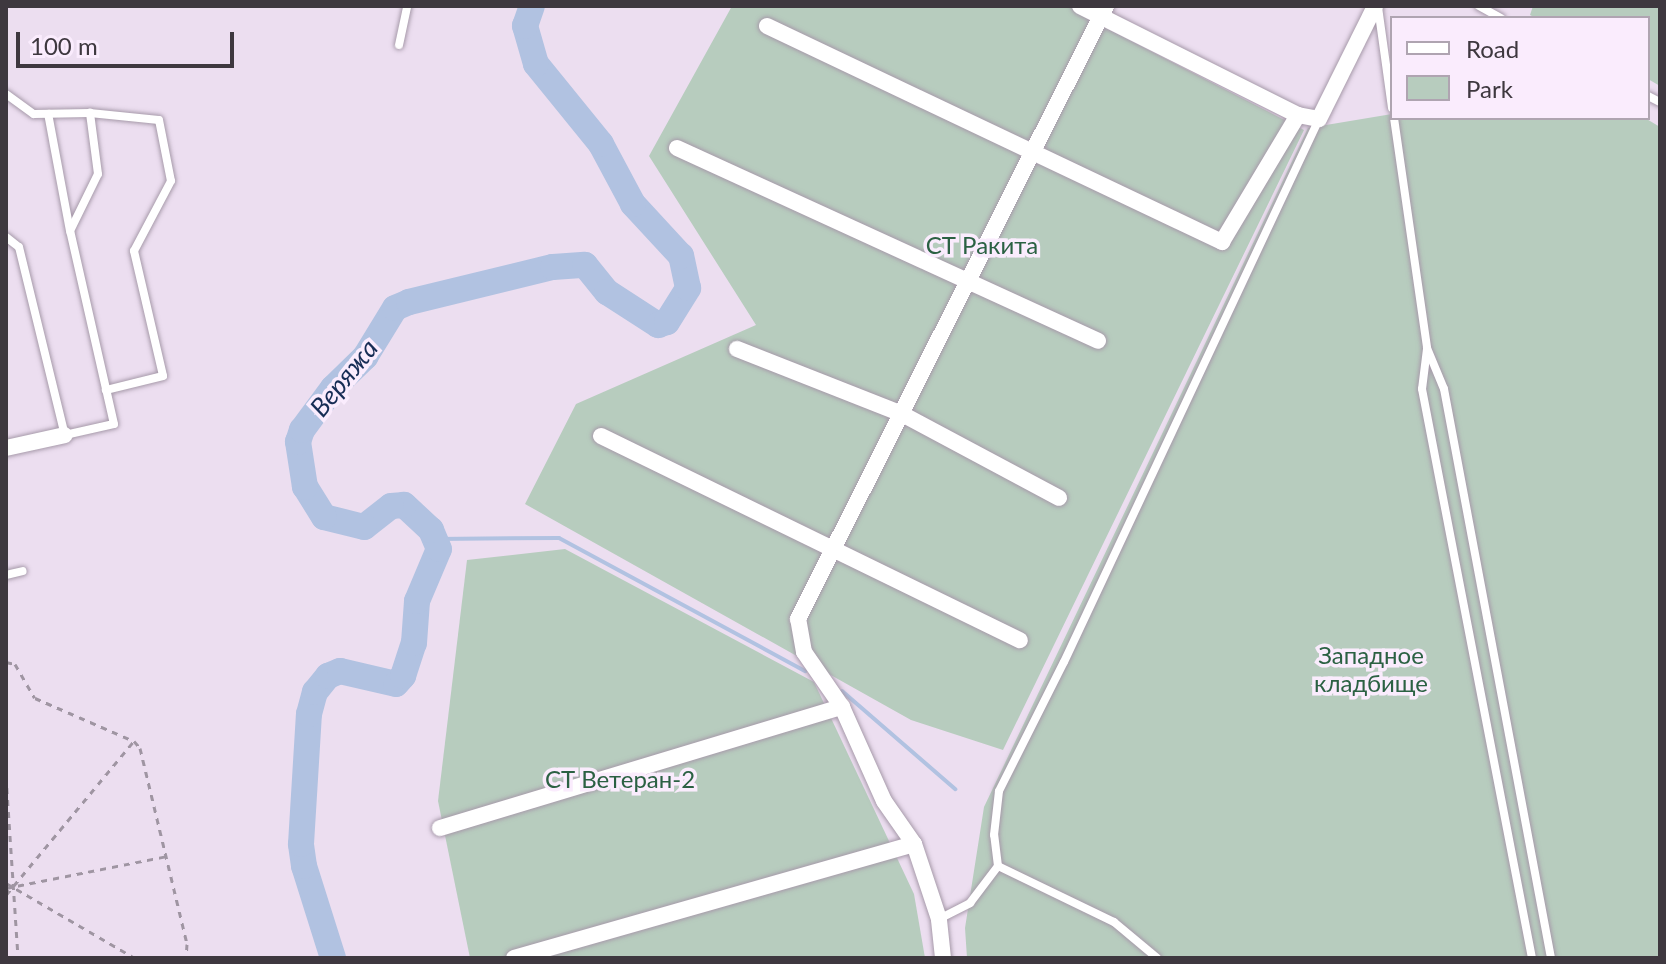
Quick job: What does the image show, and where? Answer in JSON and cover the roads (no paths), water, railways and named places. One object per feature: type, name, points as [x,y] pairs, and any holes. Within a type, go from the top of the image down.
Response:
[{"type":"street","points":[[1080,6],[1104,11],[1298,115],[1319,119],[1376,6]]},
{"type":"street","points":[[943,958],[939,919],[914,844],[884,801],[842,707],[804,652],[798,619],[1104,11]]},
{"type":"street","points":[[767,26],[1034,150],[1222,242],[1298,115]]},
{"type":"street","points":[[677,148],[1098,341]]},
{"type":"street","points":[[737,349],[902,414],[1059,498]]},
{"type":"street","points":[[6,448],[65,435]]},
{"type":"street","points":[[601,436],[1020,640]]},
{"type":"street","points":[[440,828],[842,707]]},
{"type":"street","points":[[514,958],[914,844]]},
{"type":"lane","points":[[399,45],[407,6]]},
{"type":"lane","points":[[1376,6],[1390,95]]},
{"type":"lane","points":[[1479,6],[1497,16]]},
{"type":"lane","points":[[6,94],[34,114],[90,113],[159,120],[171,181],[134,251],[163,376],[106,390]]},
{"type":"lane","points":[[70,231],[98,174],[90,113]]},
{"type":"lane","points":[[6,237],[19,247],[65,435],[114,424],[70,231],[48,114]]},
{"type":"lane","points":[[939,919],[970,903],[998,866],[994,835],[999,791],[1064,662],[1319,119]]},
{"type":"lane","points":[[1394,120],[1427,348],[1444,389],[1551,958]]},
{"type":"lane","points":[[1427,348],[1422,389],[1532,958]]},
{"type":"lane","points":[[6,575],[23,571]]},
{"type":"lane","points":[[998,866],[1114,922],[1157,958]]},
{"type":"waterway","name":"Веряжа","points":[[333,958],[304,866],[301,844],[309,714],[315,692],[328,676],[340,671],[396,684],[403,676],[414,643],[417,601],[439,549],[431,530],[404,505],[391,506],[364,527],[324,517],[305,487],[298,442],[302,430],[333,388],[365,357],[395,308],[409,302],[553,267],[585,265],[607,292],[658,325],[667,322],[688,288],[681,256],[633,204],[601,144],[536,64],[525,26],[532,6]]},
{"type":"waterway","points":[[436,539],[559,538],[805,671]]},
{"type":"waterway","points":[[842,691],[955,789]]},
{"type":"park label","name":"СТ Ракита","points":[[982,245]]},
{"type":"park label","name":"Западное кладбище","points":[[1371,669]]},
{"type":"park label","name":"СТ Ветеран-2","points":[[620,779]]}]
